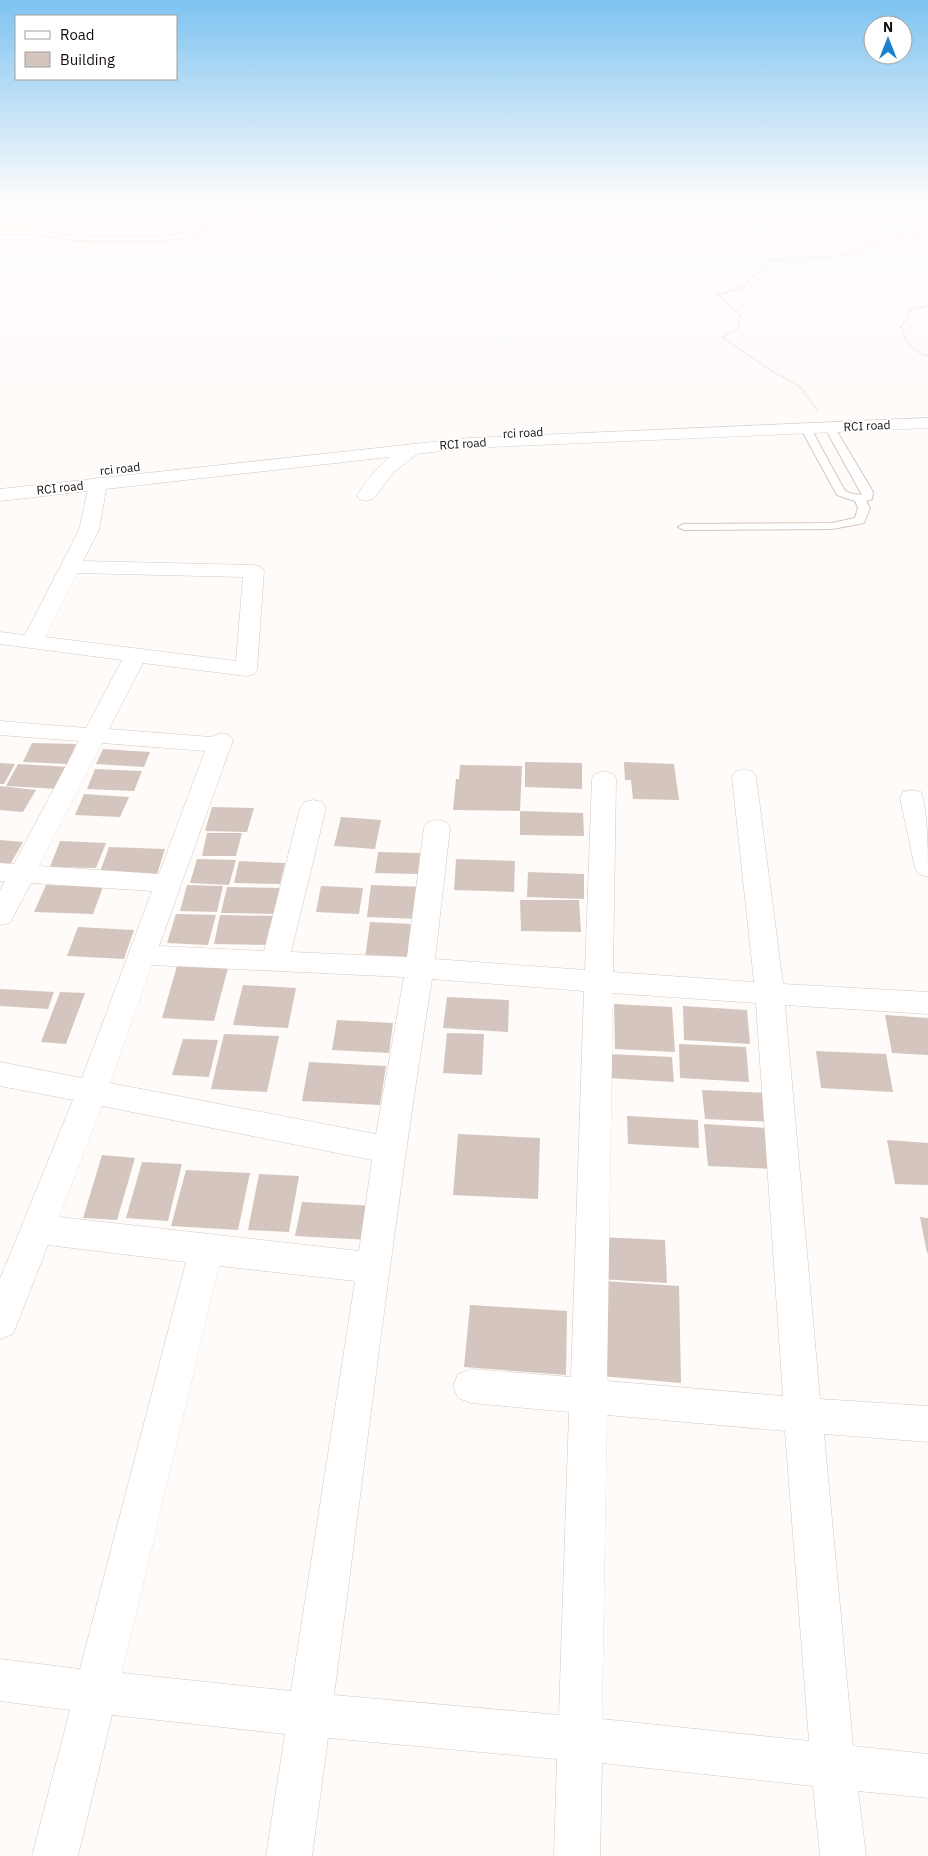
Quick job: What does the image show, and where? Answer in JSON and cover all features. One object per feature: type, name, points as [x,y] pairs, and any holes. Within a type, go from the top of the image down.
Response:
[{"type":"street","name":"rci road","points":[[7,488],[416,440],[514,433],[655,431],[827,424],[928,415]]},
{"type":"street","name":"RCI road","points":[[7,488],[98,484],[469,443],[655,431],[806,429],[827,424],[928,423]]},
{"type":"street","points":[[366,495],[388,468],[412,449]]},
{"type":"street","points":[[32,642],[90,530],[98,484]]},
{"type":"street","points":[[0,638],[246,669],[254,571],[71,567]]},
{"type":"street","points":[[0,916],[11,873],[92,736],[136,655]]},
{"type":"street","points":[[0,728],[92,736],[220,742],[92,1091],[0,1323]]},
{"type":"street","points":[[744,777],[770,994],[802,1415],[833,1767],[844,1856]]},
{"type":"street","points":[[577,1856],[604,779]]},
{"type":"street","points":[[912,798],[928,868]]},
{"type":"street","points":[[275,962],[313,808]]},
{"type":"street","points":[[289,1856],[374,1268],[388,1150],[420,968],[437,828]]},
{"type":"street","points":[[11,873],[167,883]]},
{"type":"street","points":[[142,955],[420,968],[770,994],[928,1003]]},
{"type":"street","points":[[0,1074],[388,1150]]},
{"type":"street","points":[[37,1229],[374,1268]]},
{"type":"street","points":[[55,1856],[206,1250]]},
{"type":"street","points":[[471,1386],[928,1424]]},
{"type":"street","points":[[0,1680],[96,1693],[310,1715],[580,1739],[928,1776]]},
{"type":"lane","points":[[806,429],[842,493],[848,497],[859,499],[868,497],[868,492],[827,424]]},
{"type":"lane","points":[[684,527],[832,526],[860,521],[864,508],[859,499]]},
{"type":"path","points":[[738,289],[718,295],[740,315],[738,328],[722,337],[767,368],[799,386],[827,424]]},
{"type":"path","points":[[928,306],[911,309],[901,327],[905,343],[918,353],[928,356]]},
{"type":"building","points":[[32,743],[76,744],[68,764],[23,762]]},
{"type":"building","points":[[103,749],[150,752],[144,767],[96,764]]},
{"type":"building","points":[[525,762],[582,763],[582,789],[525,787]]},
{"type":"building","points":[[624,762],[674,764],[679,800],[633,799],[631,780],[625,780]]},
{"type":"building","points":[[0,763],[15,764],[4,784],[0,784]]},
{"type":"building","points":[[18,764],[69,767],[59,789],[6,786]]},
{"type":"building","points":[[460,765],[522,766],[520,811],[453,810],[456,779],[459,779]]},
{"type":"building","points":[[95,769],[142,771],[134,791],[87,789]]},
{"type":"building","points":[[0,786],[36,790],[23,812],[0,810]]},
{"type":"building","points":[[84,794],[129,797],[120,817],[75,815]]},
{"type":"building","points":[[212,807],[254,808],[247,832],[205,831]]},
{"type":"building","points":[[520,811],[583,813],[584,836],[520,835]]},
{"type":"building","points":[[341,817],[381,820],[375,849],[334,846]]},
{"type":"building","points":[[207,833],[242,833],[236,856],[202,856]]},
{"type":"building","points":[[0,840],[23,842],[8,868],[0,868]]},
{"type":"building","points":[[60,841],[106,843],[96,868],[50,867]]},
{"type":"building","points":[[109,847],[165,849],[157,874],[100,872]]},
{"type":"building","points":[[378,852],[420,853],[419,874],[375,873]]},
{"type":"building","points":[[197,859],[236,860],[229,885],[190,883]]},
{"type":"building","points":[[456,859],[515,861],[514,892],[454,890]]},
{"type":"building","points":[[239,861],[285,863],[280,884],[234,883]]},
{"type":"building","points":[[528,872],[584,874],[584,899],[527,897]]},
{"type":"building","points":[[46,885],[103,887],[93,914],[34,912]]},
{"type":"building","points":[[187,885],[223,886],[217,912],[180,911]]},
{"type":"building","points":[[371,885],[423,887],[419,919],[367,917]]},
{"type":"building","points":[[321,886],[363,888],[359,914],[316,912]]},
{"type":"building","points":[[227,887],[284,888],[280,914],[221,913]]},
{"type":"building","points":[[520,900],[579,900],[581,932],[521,931]]},
{"type":"building","points":[[176,914],[216,915],[208,945],[167,943]]},
{"type":"building","points":[[220,915],[276,916],[271,945],[214,944]]},
{"type":"building","points":[[370,922],[411,924],[407,960],[365,958]]},
{"type":"building","points":[[78,927],[134,930],[124,959],[67,956]]},
{"type":"building","points":[[177,966],[228,968],[214,1021],[162,1018]]},
{"type":"building","points":[[243,985],[296,988],[288,1028],[233,1025]]},
{"type":"building","points":[[0,989],[54,992],[48,1009],[0,1006]]},
{"type":"building","points":[[60,992],[85,993],[66,1044],[41,1042]]},
{"type":"building","points":[[447,997],[509,1000],[508,1032],[443,1028]]},
{"type":"building","points":[[614,1004],[672,1007],[675,1052],[615,1049]]},
{"type":"building","points":[[683,1006],[747,1010],[750,1044],[684,1040]]},
{"type":"building","points":[[885,1015],[928,1018],[928,1055],[892,1053]]},
{"type":"building","points":[[337,1020],[393,1023],[389,1053],[332,1050]]},
{"type":"building","points":[[447,1033],[484,1034],[482,1075],[443,1073]]},
{"type":"building","points":[[224,1034],[279,1036],[267,1092],[211,1089]]},
{"type":"building","points":[[183,1039],[218,1040],[209,1077],[172,1075]]},
{"type":"building","points":[[679,1044],[746,1047],[749,1082],[680,1078]]},
{"type":"building","points":[[816,1051],[886,1054],[893,1092],[821,1088]]},
{"type":"building","points":[[608,1054],[672,1057],[674,1082],[608,1078]]},
{"type":"building","points":[[309,1062],[386,1066],[380,1105],[302,1101]]},
{"type":"building","points":[[702,1090],[770,1093],[773,1122],[705,1119]]},
{"type":"building","points":[[627,1116],[698,1120],[699,1148],[628,1144]]},
{"type":"building","points":[[704,1124],[770,1128],[775,1169],[708,1166]]},
{"type":"building","points":[[458,1134],[540,1138],[538,1199],[453,1195]]},
{"type":"building","points":[[887,1140],[928,1143],[928,1185],[895,1184]]},
{"type":"building","points":[[102,1155],[135,1158],[117,1220],[83,1218]]},
{"type":"building","points":[[142,1162],[182,1164],[168,1221],[126,1218]]},
{"type":"building","points":[[186,1170],[250,1173],[238,1230],[171,1226]]},
{"type":"building","points":[[259,1174],[299,1176],[289,1232],[248,1230]]},
{"type":"building","points":[[302,1202],[375,1206],[370,1240],[295,1236]]},
{"type":"building","points":[[920,1217],[928,1218],[928,1253],[927,1253]]},
{"type":"building","points":[[599,1237],[665,1240],[667,1283],[599,1279]]},
{"type":"building","points":[[604,1281],[679,1286],[681,1383],[601,1376]]},
{"type":"building","points":[[470,1305],[567,1311],[566,1375],[464,1367]]}]
